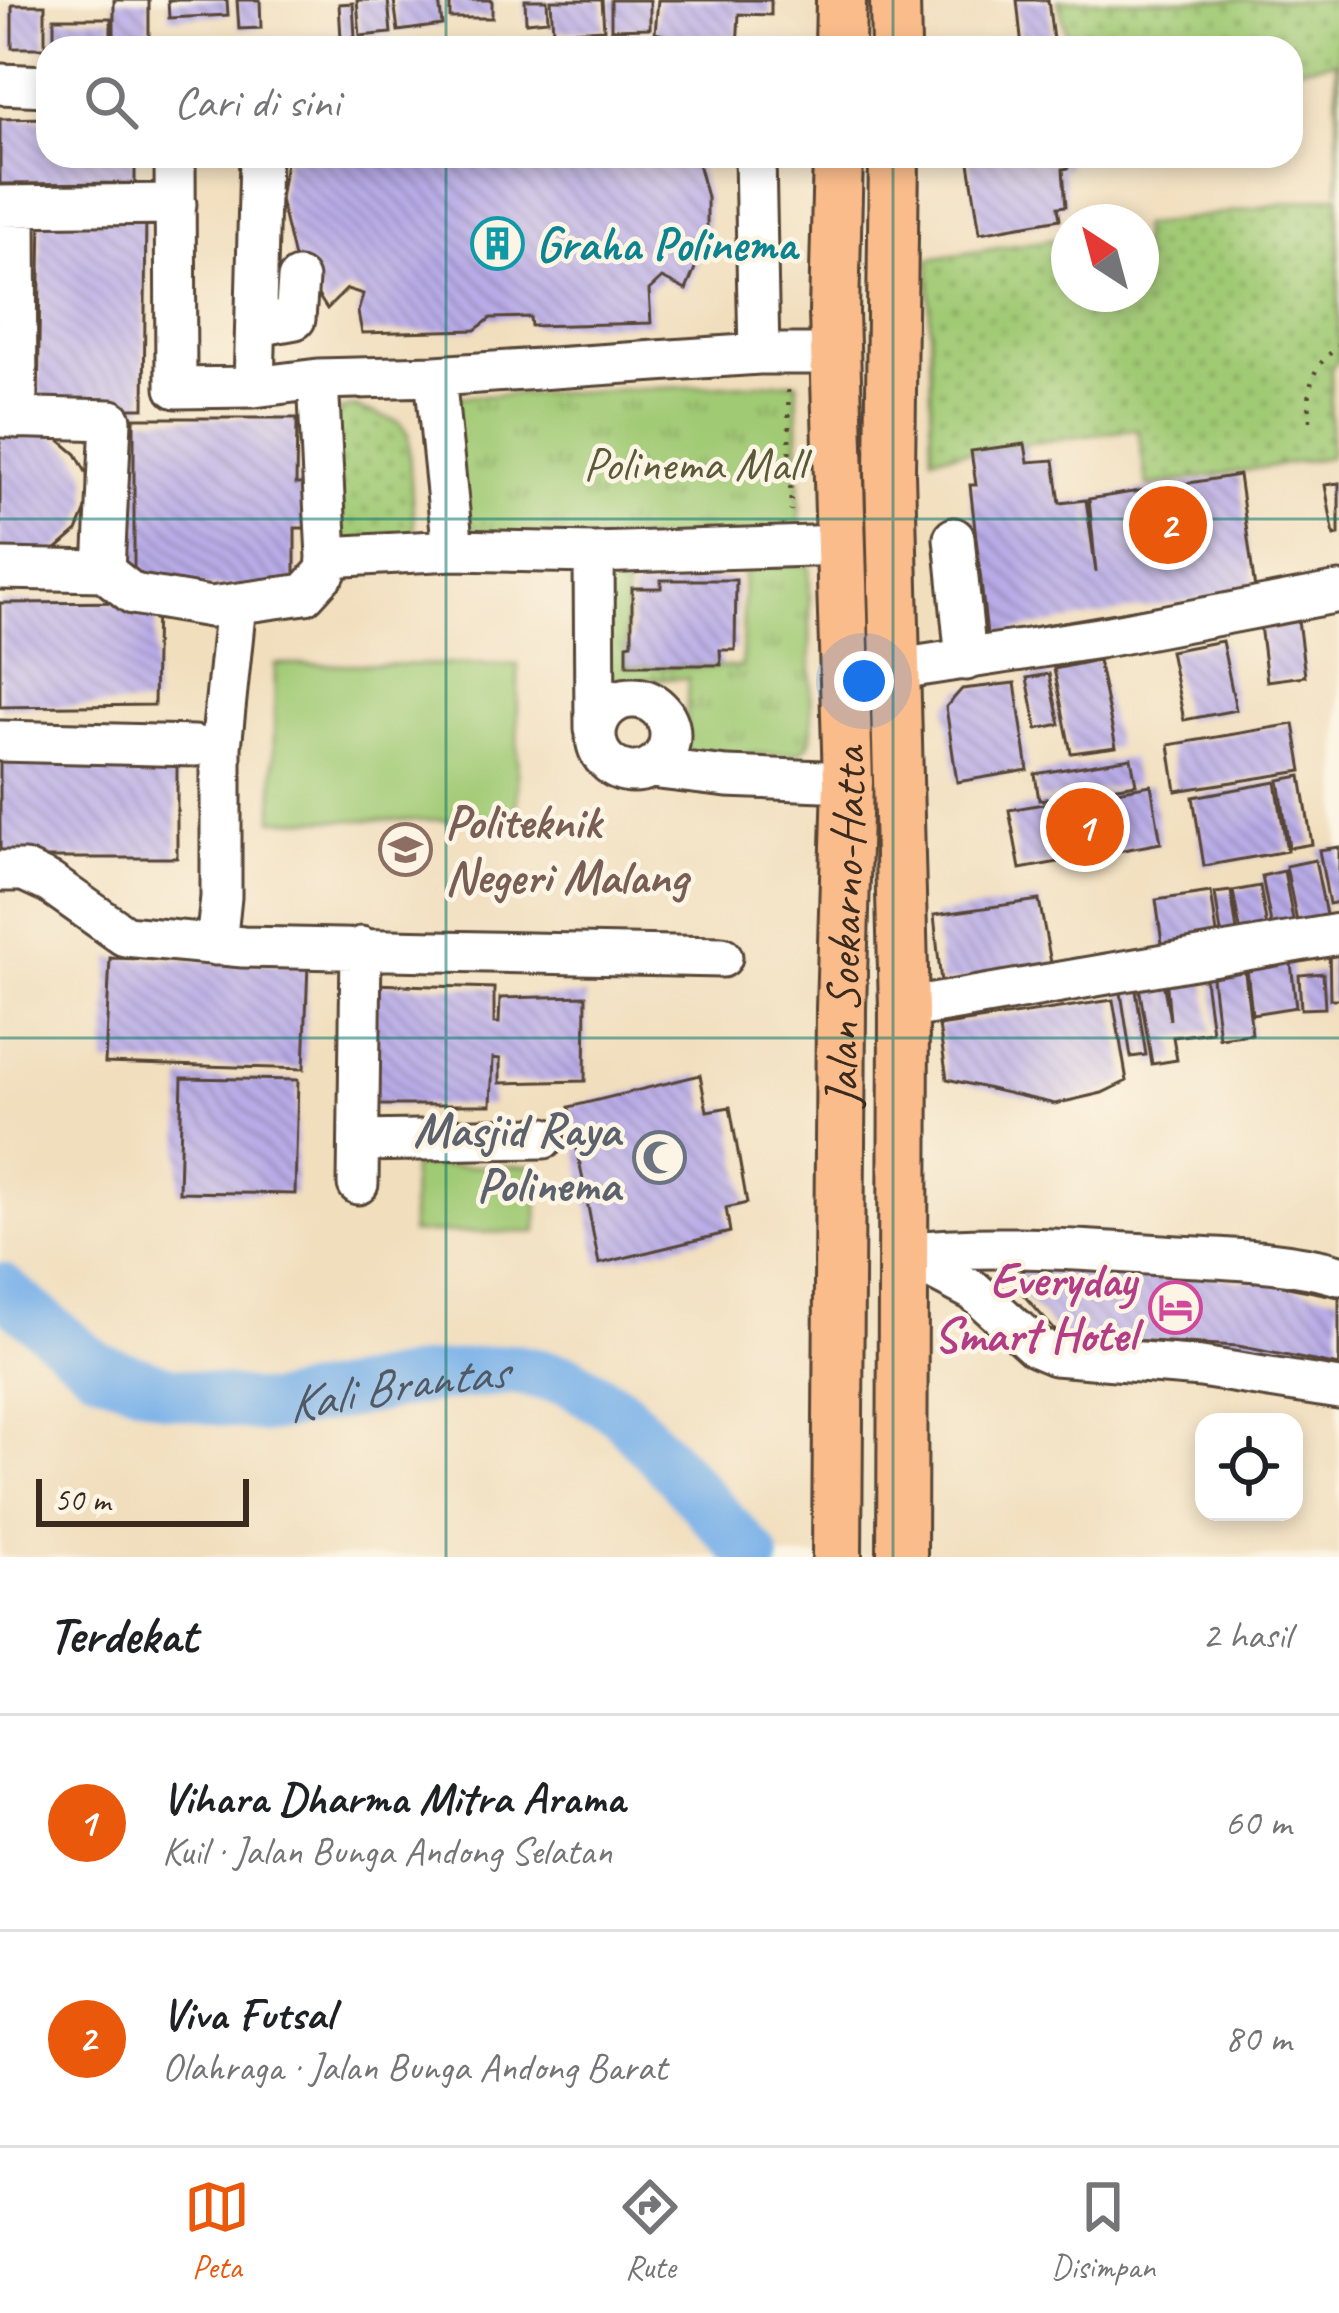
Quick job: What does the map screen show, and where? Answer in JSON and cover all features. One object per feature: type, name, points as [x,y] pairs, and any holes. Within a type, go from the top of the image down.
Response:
[{"type":"main road","points":[[841,0],[841,36]]},
{"type":"main road","points":[[895,0],[896,36]]},
{"type":"main road","name":"Jalan Soekarno-Hatta","points":[[836,168],[810,332],[842,545],[848,782],[837,1557]]},
{"type":"main road","name":"Jalan Soekarno-Hatta","points":[[894,168],[893,670],[904,1009],[902,1557]]},
{"type":"main road","points":[[810,332],[892,299]]},
{"type":"street","points":[[0,84],[36,86]]},
{"type":"street","points":[[175,168],[176,388],[435,376],[810,332],[759,168]]},
{"type":"street","points":[[254,387],[260,168]]},
{"type":"street","points":[[104,571],[111,420],[8,417],[8,206],[176,204]]},
{"type":"street","points":[[256,326],[295,319],[298,279]]},
{"type":"street","points":[[435,376],[453,550]]},
{"type":"street","points":[[0,569],[104,571],[133,594],[223,606],[304,595],[326,572],[327,557],[318,379]]},
{"type":"street","points":[[954,538],[966,660]]},
{"type":"street","points":[[327,557],[453,550],[594,553],[842,545]]},
{"type":"street","points":[[594,553],[595,729],[599,752],[616,769],[639,772],[650,768],[668,749],[663,712],[642,698],[616,701],[595,729]]},
{"type":"street","points":[[893,670],[1339,592]]},
{"type":"street","points":[[203,944],[195,896],[195,746],[223,606]]},
{"type":"street","points":[[203,944],[220,897],[223,606]]},
{"type":"street","points":[[0,741],[195,746]]},
{"type":"street","points":[[650,768],[848,782]]},
{"type":"street","points":[[0,871],[24,872],[50,883],[125,936],[203,944],[722,957]]},
{"type":"street","points":[[904,1009],[1339,934]]},
{"type":"street","points":[[358,1184],[361,947]]},
{"type":"street","points":[[359,1141],[544,1138]]},
{"type":"street","points":[[901,1268],[967,1246],[1294,1263],[1339,1275]]},
{"type":"street","points":[[901,1268],[974,1292],[1036,1347],[1055,1355],[1201,1367],[1339,1389]]},
{"type":"path","points":[[791,545],[810,332]]},
{"type":"path","points":[[1310,421],[1308,388],[1321,360],[1339,346]]},
{"type":"green space","points":[[1058,0],[1339,0],[1339,191],[1336,61],[1303,67],[1303,36],[1068,36]]},
{"type":"green space","points":[[1339,195],[1339,360],[1331,368],[1330,457],[1147,486],[1138,429],[932,456],[929,259],[1051,240],[1051,312],[1159,312],[1159,223]]},
{"type":"green space","name":"Polinema Mall","points":[[797,382],[800,535],[439,546],[437,398]]},
{"type":"green space","points":[[354,407],[399,422],[408,435],[414,529],[410,539],[342,547],[329,419]]},
{"type":"green space","points":[[809,564],[812,736],[796,754],[685,754],[688,678],[579,681],[579,572],[626,571],[626,667],[742,667],[744,566]]},
{"type":"green space","points":[[275,664],[518,665],[517,820],[273,820]]},
{"type":"green space","points":[[412,1166],[538,1166],[537,1232],[411,1233]]},
{"type":"building","points":[[114,0],[149,0],[149,36],[114,36]]},
{"type":"building","points":[[168,0],[227,0],[228,15],[169,18]]},
{"type":"building","points":[[237,0],[260,0],[261,28],[239,29]]},
{"type":"building","points":[[357,0],[388,0],[391,33],[360,36]]},
{"type":"building","points":[[394,0],[439,0],[442,25],[398,31]]},
{"type":"building","points":[[450,0],[492,0],[492,18],[450,18]]},
{"type":"building","points":[[525,0],[547,0],[548,20],[526,22]]},
{"type":"building","points":[[551,0],[602,0],[604,29],[553,32]]},
{"type":"building","points":[[611,0],[650,0],[650,28],[611,29]]},
{"type":"building","points":[[658,0],[771,0],[771,15],[739,14],[738,36],[655,33]]},
{"type":"building","points":[[1017,0],[1048,0],[1052,36],[1021,36]]},
{"type":"building","points":[[353,3],[355,36],[341,36],[339,4]]},
{"type":"building","points":[[12,5],[45,5],[45,36],[36,36],[36,48],[12,48]]},
{"type":"building","points":[[54,18],[111,18],[111,36],[54,36]]},
{"type":"building","points":[[36,118],[36,168],[135,168],[135,183],[0,184],[0,119]]},
{"type":"building","name":"Graha Polinema","points":[[285,168],[699,168],[707,197],[707,239],[686,290],[662,278],[649,290],[651,323],[531,326],[530,317],[491,318],[475,330],[362,333],[358,312],[363,294],[347,289],[327,309],[294,258],[280,199]]},
{"type":"building","points":[[970,168],[1068,168],[1063,169],[1066,204],[1051,204],[1051,221],[980,233]]},
{"type":"building","points":[[41,212],[146,212],[144,408],[38,408]]},
{"type":"building","points":[[134,418],[297,418],[296,484],[319,484],[319,528],[295,528],[295,587],[134,587]]},
{"type":"building","points":[[0,425],[44,427],[76,454],[87,474],[88,505],[77,531],[47,557],[0,558]]},
{"type":"building","points":[[1025,444],[1028,462],[1054,460],[1060,503],[1086,500],[1096,572],[1089,499],[1239,475],[1255,589],[987,635],[970,485],[976,485],[971,451]]},
{"type":"building","points":[[1339,483],[1339,535],[1334,536],[1325,485]]},
{"type":"building","points":[[661,580],[736,580],[735,650],[720,650],[721,665],[627,665],[632,588],[661,588]]},
{"type":"building","points":[[156,602],[154,705],[0,707],[0,603]]},
{"type":"building","points":[[1298,620],[1305,676],[1267,681],[1260,625]]},
{"type":"building","points":[[1222,641],[1236,710],[1184,720],[1170,651]]},
{"type":"building","points":[[1098,660],[1116,747],[1071,753],[1054,669]]},
{"type":"building","points":[[1049,674],[1060,724],[1037,729],[1027,678]]},
{"type":"building","points":[[1015,683],[1028,770],[957,782],[946,707],[962,689]]},
{"type":"building","points":[[1294,724],[1302,771],[1176,791],[1169,745]]},
{"type":"building","points":[[0,755],[177,755],[177,858],[0,858]]},
{"type":"building","points":[[1131,758],[1136,784],[1039,800],[1035,774]]},
{"type":"building","points":[[1301,776],[1312,844],[1289,848],[1279,780]]},
{"type":"building","points":[[1276,782],[1287,851],[1204,866],[1193,797]]},
{"type":"building","points":[[1151,785],[1161,843],[1020,869],[1009,810]]},
{"type":"building","points":[[1339,847],[1339,902],[1329,904],[1319,850]]},
{"type":"building","points":[[1315,860],[1327,920],[1298,927],[1286,866]]},
{"type":"building","points":[[1284,871],[1295,931],[1273,935],[1262,876]]},
{"type":"building","points":[[1260,886],[1269,940],[1243,945],[1233,891]]},
{"type":"building","points":[[1231,891],[1239,945],[1223,947],[1215,893]]},
{"type":"building","points":[[1211,892],[1218,941],[1163,950],[1156,900]]},
{"type":"building","points":[[1039,900],[1052,968],[941,983],[934,915]]},
{"type":"building","points":[[1329,944],[1339,944],[1339,999],[1330,999]]},
{"type":"building","points":[[1290,954],[1296,1007],[1252,1014],[1246,960]]},
{"type":"building","points":[[110,958],[308,964],[304,1069],[105,1063]]},
{"type":"building","points":[[1244,964],[1252,1034],[1219,1038],[1211,969]]},
{"type":"building","points":[[1204,972],[1212,1032],[1173,1037],[1177,1060],[1152,1064],[1138,980],[1162,976],[1170,1020],[1166,976]]},
{"type":"building","points":[[1323,973],[1325,1008],[1301,1009],[1299,975]]},
{"type":"building","points":[[372,984],[494,988],[494,1023],[499,1023],[500,998],[586,996],[585,1081],[500,1083],[500,1059],[493,1058],[491,1105],[367,1105]]},
{"type":"building","points":[[1135,984],[1146,1055],[1131,1057],[1120,986]]},
{"type":"building","points":[[1113,1000],[1127,1081],[1102,1093],[1055,1104],[947,1079],[939,1026]]},
{"type":"building","name":"Masjid Raya Polinema","points":[[700,1075],[707,1111],[730,1107],[747,1203],[726,1208],[730,1232],[599,1264],[569,1107]]},
{"type":"building","points":[[182,1078],[298,1080],[295,1194],[179,1192]]},
{"type":"building","points":[[1042,1254],[1254,1282],[1257,1268],[1284,1269],[1283,1286],[1339,1297],[1339,1366],[1238,1346],[1078,1337],[1068,1345],[1011,1281]]},
{"type":"waterway","name":"Kali Brantas","points":[[0,1288],[96,1367],[170,1392],[267,1408],[429,1378],[513,1369],[568,1380],[621,1412],[754,1557]]},
{"type":"place","name":"Graha Polinema","points":[[497,243]]},
{"type":"place","name":"Viva Futsal","points":[[1168,525]]},
{"type":"place","name":"Vihara Dharma Mitra Arama","points":[[1085,827]]},
{"type":"place","name":"Politeknik Negeri Malang","points":[[406,849]]},
{"type":"place","name":"Masjid Raya Polinema","points":[[659,1157]]},
{"type":"place","name":"Everyday Smart Hotel","points":[[1175,1307]]}]
